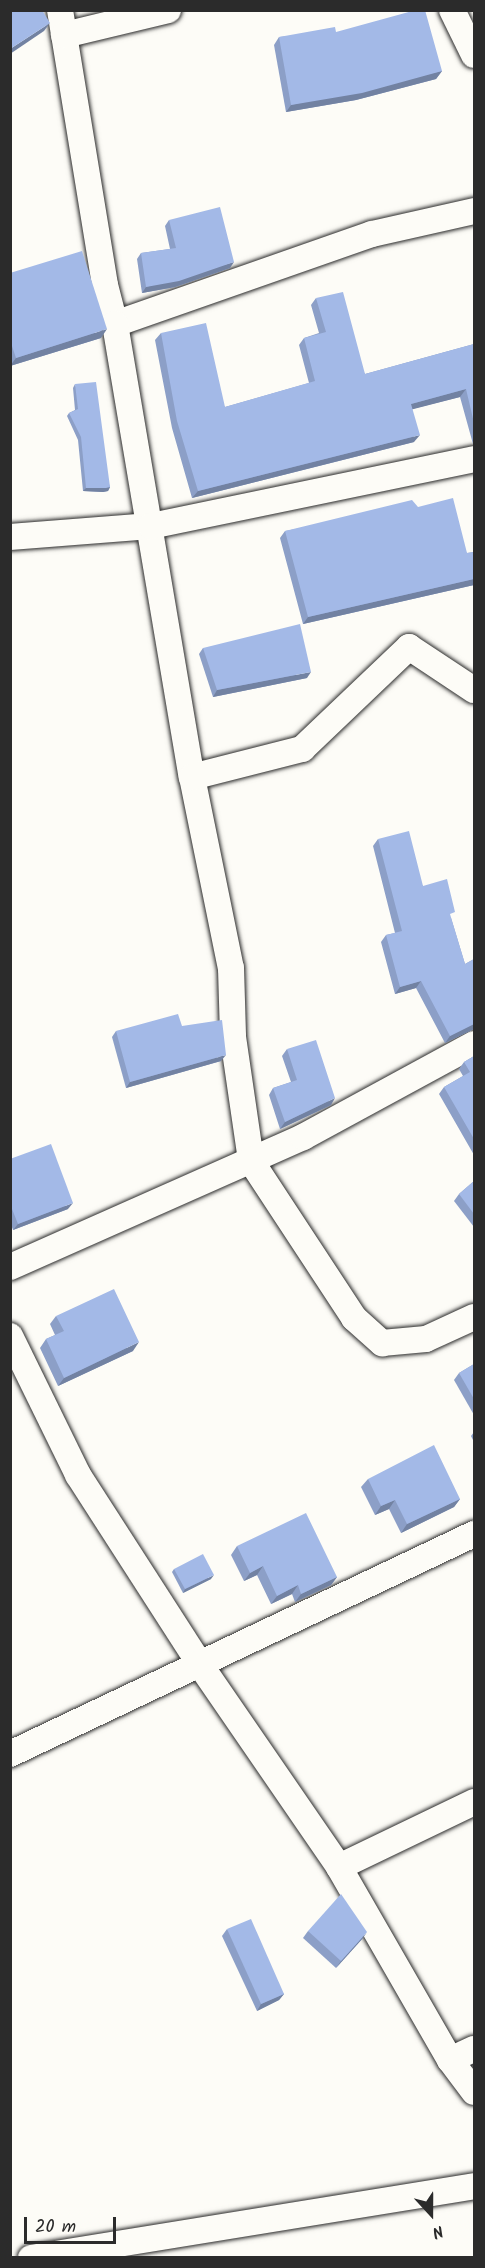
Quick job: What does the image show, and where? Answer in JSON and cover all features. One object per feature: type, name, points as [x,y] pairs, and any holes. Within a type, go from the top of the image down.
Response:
[{"type":"street","points":[[168,10],[62,23],[105,285],[116,324],[151,526],[192,777],[231,968],[233,1037],[251,1161],[354,1318],[382,1343],[426,1339],[474,1317]]},
{"type":"street","points":[[452,10],[474,55]]},
{"type":"street","points":[[116,324],[136,320],[352,240],[474,211]]},
{"type":"street","points":[[10,537],[151,526],[474,459]]},
{"type":"street","points":[[192,777],[302,749],[409,647],[474,690]]},
{"type":"street","points":[[10,1267],[303,1137],[474,1044]]},
{"type":"street","points":[[10,1336],[78,1475],[199,1663],[339,1867],[450,2060],[474,2092]]},
{"type":"street","points":[[10,1754],[474,1534]]},
{"type":"street","points":[[339,1867],[474,1802]]},
{"type":"street","points":[[450,2060],[474,2049]]},
{"type":"street","points":[[31,2258],[474,2186]]},
{"type":"building","points":[[10,10],[42,10],[50,23],[10,49]]},
{"type":"building","points":[[416,10],[425,10],[442,71],[362,93],[291,105],[279,37],[335,27],[336,32]]},
{"type":"building","points":[[220,207],[234,262],[179,281],[146,287],[141,253],[176,248],[169,220]]},
{"type":"building","points":[[82,251],[107,329],[16,358],[10,340],[10,273]]},
{"type":"building","points":[[343,292],[365,374],[474,344],[474,423],[466,389],[411,404],[420,435],[198,491],[177,421],[161,333],[206,323],[225,407],[315,381],[304,338],[326,332],[316,298]]},
{"type":"building","points":[[96,382],[110,487],[86,488],[81,437],[69,413],[78,409],[75,384]]},
{"type":"building","points":[[453,498],[467,553],[474,552],[474,579],[308,617],[285,531],[412,500],[418,507]]},
{"type":"building","points":[[300,624],[311,672],[217,690],[203,648]]},
{"type":"building","points":[[409,831],[423,886],[447,879],[455,912],[450,914],[465,964],[474,959],[474,1024],[450,1036],[421,981],[400,987],[386,935],[402,931],[378,839]]},
{"type":"building","points":[[178,1014],[182,1026],[222,1020],[226,1055],[130,1082],[116,1031]]},
{"type":"building","points":[[316,1040],[335,1098],[285,1122],[273,1088],[297,1080],[287,1049]]},
{"type":"building","points":[[474,1056],[474,1139],[444,1087],[470,1072],[464,1062]]},
{"type":"building","points":[[51,1144],[73,1203],[18,1224],[10,1204],[10,1159]]},
{"type":"building","points":[[474,1181],[474,1214],[459,1194]]},
{"type":"building","points":[[114,1289],[139,1342],[64,1378],[46,1339],[64,1331],[56,1316]]},
{"type":"building","points":[[474,1364],[474,1399],[459,1373]]},
{"type":"building","points":[[434,1445],[460,1499],[407,1524],[395,1500],[381,1506],[368,1479]]},
{"type":"building","points":[[306,1513],[337,1577],[301,1594],[298,1585],[277,1596],[263,1566],[250,1573],[237,1546]]},
{"type":"building","points":[[203,1554],[214,1575],[185,1589],[174,1569]]},
{"type":"building","points":[[341,1894],[367,1932],[341,1961],[308,1931]]},
{"type":"building","points":[[251,1919],[284,1994],[261,2004],[227,1929]]}]
